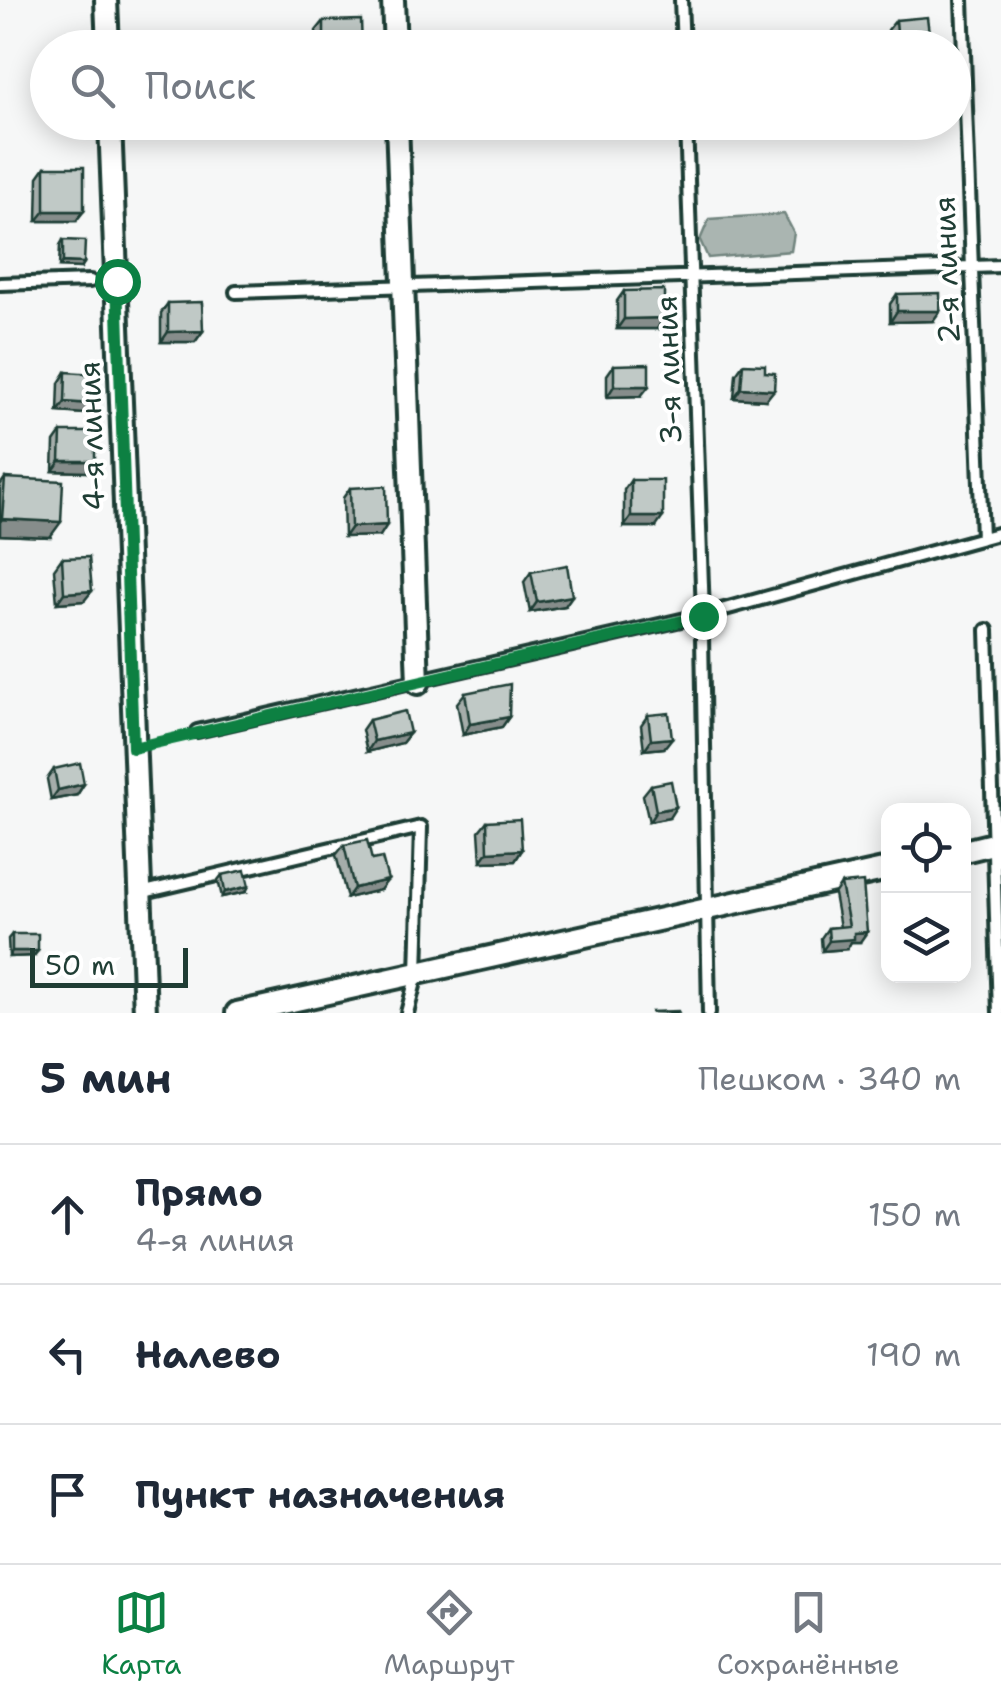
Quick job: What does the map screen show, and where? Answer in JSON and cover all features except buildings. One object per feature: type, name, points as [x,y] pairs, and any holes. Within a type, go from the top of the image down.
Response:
[{"type":"street","points":[[106,0],[107,30]]},
{"type":"street","points":[[393,0],[394,30]]},
{"type":"street","name":"4-я линия","points":[[111,140],[145,1013]]},
{"type":"street","points":[[399,140],[418,684]]},
{"type":"street","points":[[971,849],[998,843]]},
{"type":"street","points":[[237,1013],[881,871]]},
{"type":"lane","points":[[681,0],[682,30]]},
{"type":"lane","name":"2-я линия","points":[[962,0],[963,30]]},
{"type":"lane","name":"3-я линия","points":[[687,140],[703,616]]},
{"type":"lane","name":"2-я линия","points":[[967,140],[982,538]]},
{"type":"lane","points":[[236,292],[1001,266]]},
{"type":"lane","points":[[0,284],[90,282]]},
{"type":"lane","points":[[197,731],[418,684],[703,616],[1001,533]]},
{"type":"lane","points":[[986,630],[998,843],[999,1013]]},
{"type":"lane","points":[[702,636],[709,1013]]},
{"type":"lane","points":[[139,893],[421,826],[417,974],[407,1013]]},
{"type":"path","points":[[133,748],[197,731]]},
{"type":"shaded area","points":[[784,214],[794,233],[791,251],[708,258],[700,240],[709,219]]},
{"type":"route","points":[[117,281],[133,748],[149,746],[165,737],[418,684],[703,616]]}]
